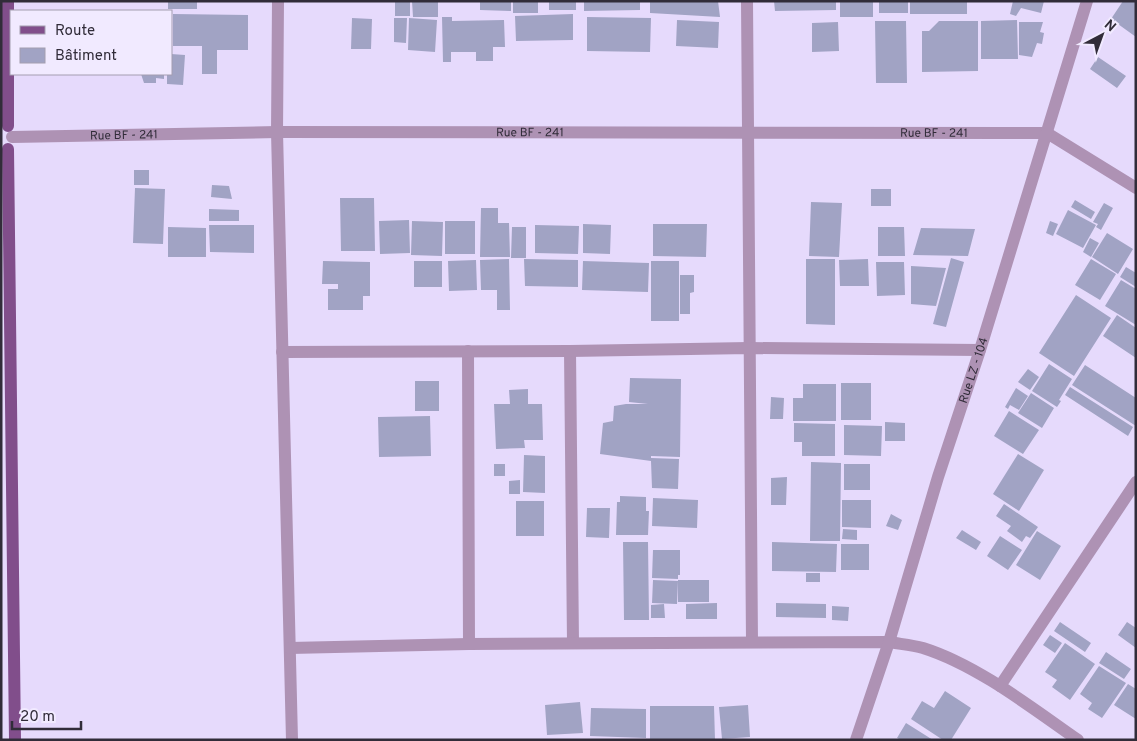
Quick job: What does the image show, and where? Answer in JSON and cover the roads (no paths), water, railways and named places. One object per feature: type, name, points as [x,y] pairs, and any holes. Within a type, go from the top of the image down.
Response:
[{"type":"main road","points":[[8,1],[6,137],[15,740]]},
{"type":"street","points":[[278,1],[277,132],[292,740]]},
{"type":"street","points":[[747,1],[752,642]]},
{"type":"street","name":"Rue LZ - 104","points":[[856,740],[889,642],[938,477],[980,350],[1087,1]]},
{"type":"street","name":"Rue BF - 241","points":[[6,137],[277,132],[1047,133]]},
{"type":"street","points":[[1047,133],[1136,188]]},
{"type":"street","points":[[282,352],[749,348],[980,350]]},
{"type":"street","points":[[468,351],[469,644]]},
{"type":"street","points":[[570,351],[573,643]]},
{"type":"street","points":[[1000,686],[1136,482]]},
{"type":"street","points":[[290,648],[469,644],[889,642],[923,648],[955,662],[1000,686],[1078,740]]}]
